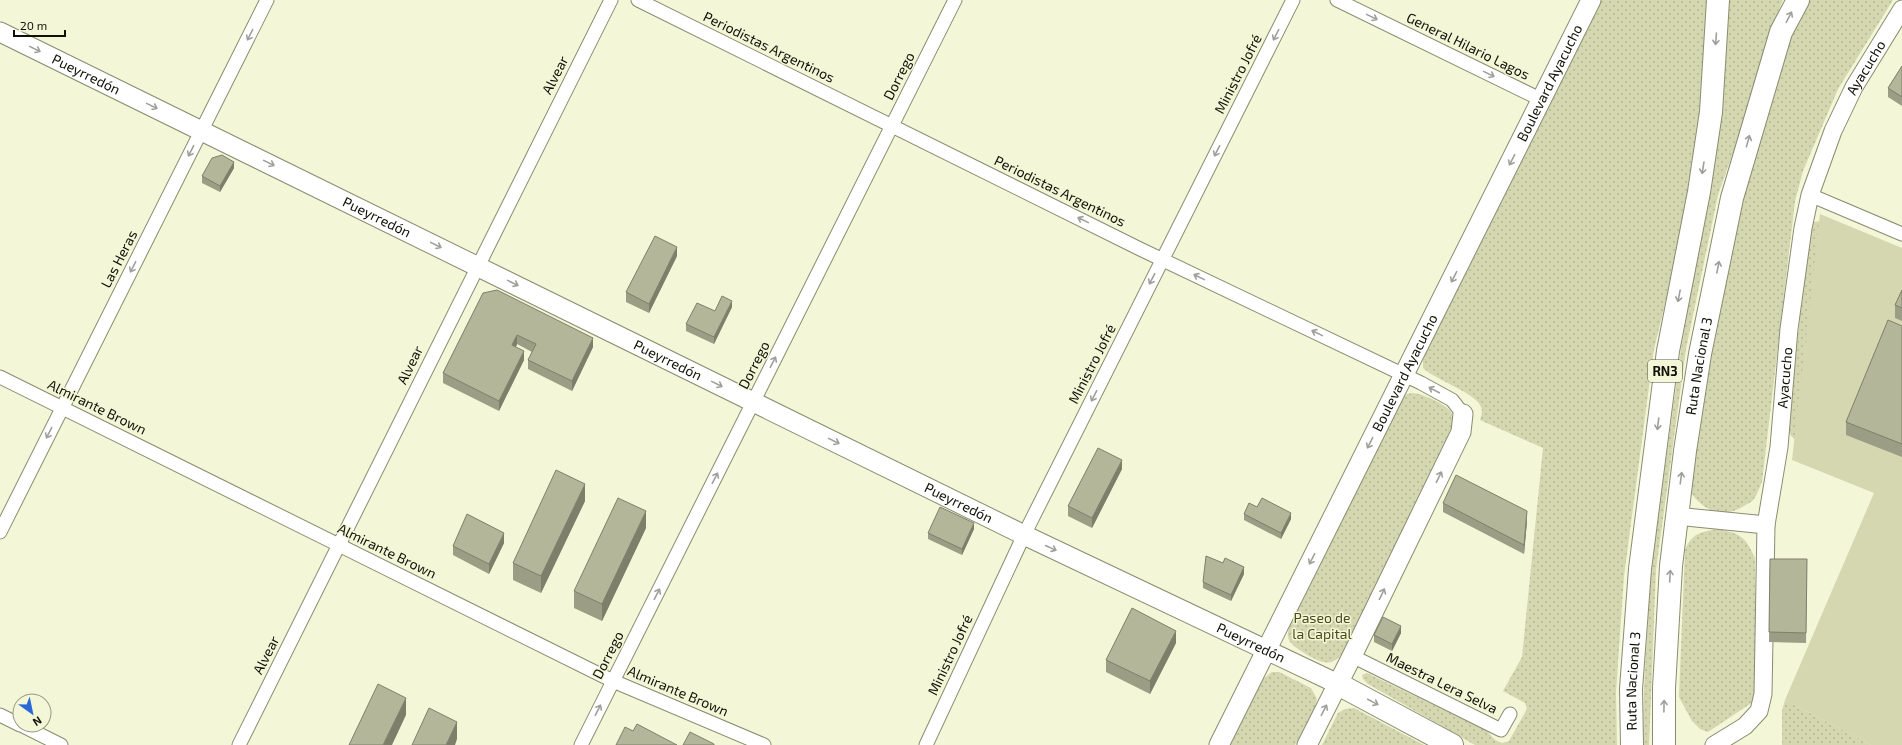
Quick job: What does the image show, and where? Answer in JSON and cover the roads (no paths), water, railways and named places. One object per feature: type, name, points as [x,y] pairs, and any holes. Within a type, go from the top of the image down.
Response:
[{"type":"highway","name":"Ruta Nacional 3","points":[[1632,745],[1630,689],[1640,569],[1668,351],[1699,192],[1711,112],[1718,0]]},
{"type":"highway","name":"Ruta Nacional 3","points":[[1664,745],[1664,688],[1670,570],[1676,516],[1700,354],[1732,198],[1781,32],[1798,0]]},
{"type":"highway","points":[[1338,684],[1452,745]]},
{"type":"main road","name":"Boulevard Ayacucho","points":[[1219,745],[1591,0]]},
{"type":"main road","name":"Pueyrredón","points":[[0,32],[1024,535],[1338,684]]},
{"type":"main road","points":[[1307,745],[1461,432],[1462,414]]},
{"type":"street","name":"Las Heras","points":[[0,532],[267,0]]},
{"type":"street","name":"Alvear","points":[[239,745],[611,0]]},
{"type":"street","name":"Periodistas Argentinos","points":[[638,0],[1162,260],[1404,375],[1452,400],[1462,414]]},
{"type":"street","name":"Dorrego","points":[[581,745],[955,0]]},
{"type":"street","name":"Ministro Jofré","points":[[926,745],[1024,535],[1293,0]]},
{"type":"street","name":"General Hilario Lagos","points":[[1337,0],[1542,100]]},
{"type":"street","name":"Ayacucho","points":[[1714,745],[1745,726],[1759,711],[1763,694],[1766,525],[1779,447],[1790,330],[1802,236],[1810,195],[1833,131],[1854,87],[1902,9]]},
{"type":"street","points":[[1810,195],[1902,234]]},
{"type":"street","name":"Almirante Brown","points":[[0,377],[613,681],[764,745]]},
{"type":"street","points":[[1676,516],[1766,525]]},
{"type":"street","name":"Maestra Lera Selva","points":[[1352,656],[1501,730],[1510,714]]},
{"type":"street","points":[[0,715],[12,721]]},
{"type":"street","points":[[36,733],[61,745]]},
{"type":"park label","name":"Paseo de la Capital","points":[[1322,626]]}]
